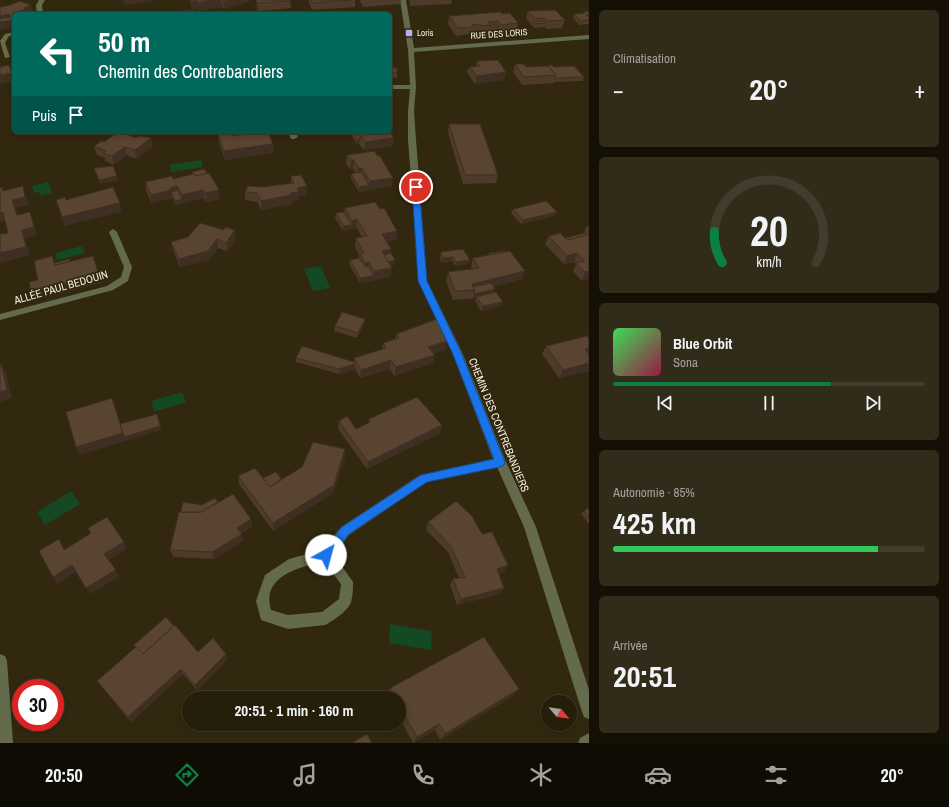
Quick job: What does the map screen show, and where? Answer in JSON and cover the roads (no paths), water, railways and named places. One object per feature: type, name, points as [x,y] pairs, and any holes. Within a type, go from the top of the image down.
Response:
[{"type":"street","points":[[40,12],[39,5],[42,0]]},
{"type":"street","name":"CHEMIN DES CONTREBANDIERS","points":[[402,0],[411,50],[413,87],[412,140],[422,281],[456,352],[500,462],[530,527],[589,712]]},
{"type":"street","points":[[7,57],[2,42],[7,35],[12,34]]},
{"type":"street","name":"RUE DES LORIS","points":[[411,50],[589,37]]},
{"type":"street","points":[[392,87],[413,87]]},
{"type":"street","name":"ALLÉE PAUL BEDOUIN","points":[[0,316],[110,288],[125,279],[128,267],[113,232]]},
{"type":"street","points":[[326,555],[347,582],[345,602],[325,618],[288,622],[266,615],[262,601],[269,579],[293,564],[326,555],[345,531],[424,478],[500,462]]},
{"type":"street","points":[[0,661],[6,743]]},
{"type":"street","points":[[585,743],[589,740]]},
{"type":"place","name":"Loris","points":[[409,33]]}]
